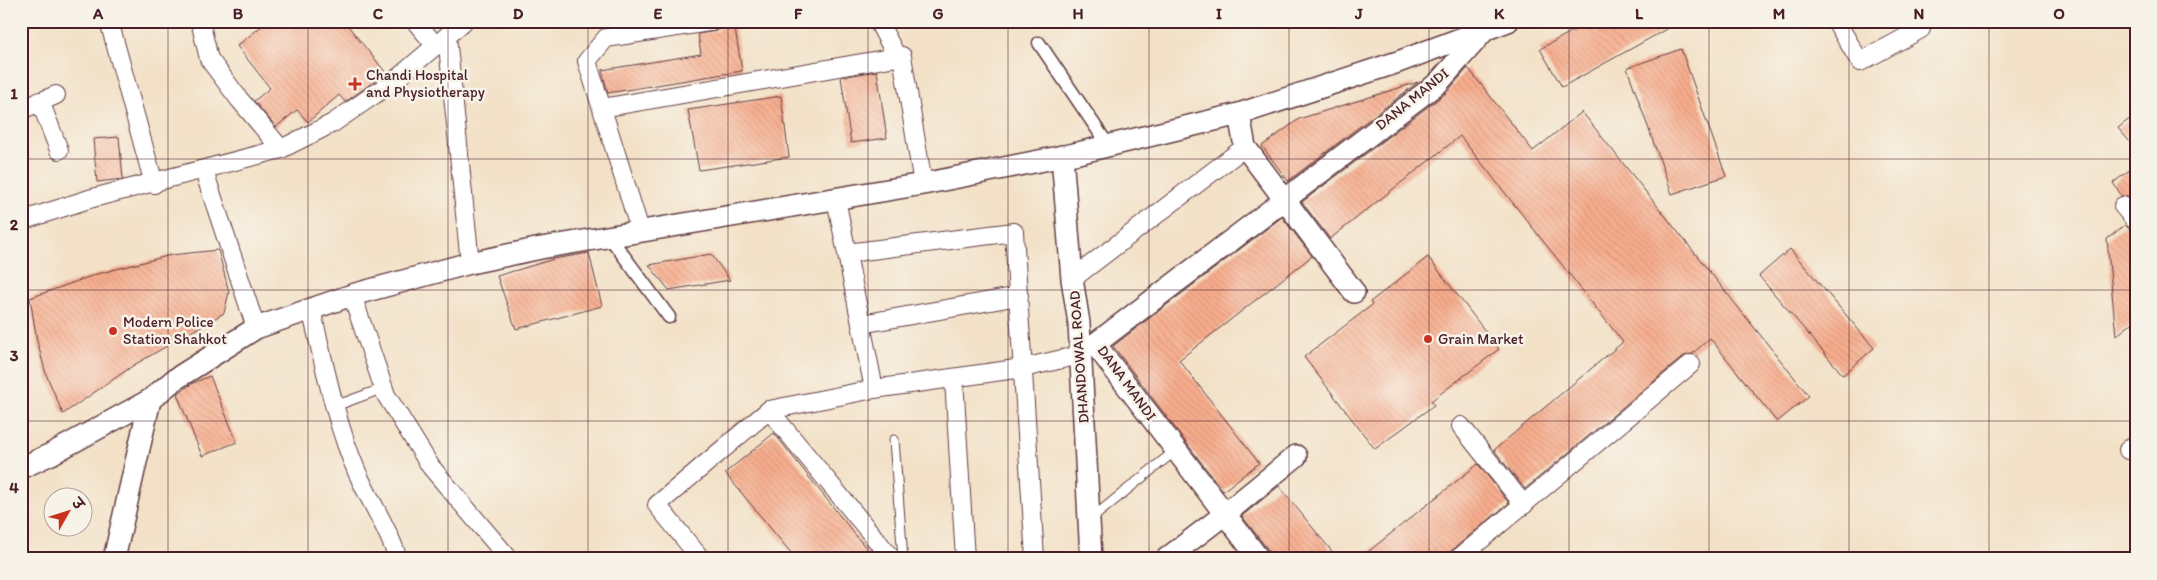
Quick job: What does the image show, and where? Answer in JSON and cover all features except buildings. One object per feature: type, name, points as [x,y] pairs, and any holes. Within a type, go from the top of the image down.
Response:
[{"type":"street","points":[[109,21],[154,184]]},
{"type":"street","points":[[200,21],[209,59],[239,99],[281,149]]},
{"type":"street","points":[[415,21],[441,41],[470,263]]},
{"type":"street","points":[[21,221],[89,199],[204,171],[281,149],[333,123],[394,81],[464,21]]},
{"type":"street","points":[[640,230],[587,61],[606,38],[715,21]]},
{"type":"street","points":[[878,21],[897,57]]},
{"type":"street","points":[[21,468],[150,400],[174,380],[256,328],[352,295],[470,263],[640,230],[923,184],[1062,156],[1239,114],[1398,62],[1508,21]]},
{"type":"street","points":[[1836,21],[1860,62],[1921,29]]},
{"type":"street","name":"DANA MANDI","points":[[1225,514],[1176,450],[1088,349],[1438,83],[1486,28]]},
{"type":"street","points":[[1039,43],[1108,145]]},
{"type":"street","points":[[602,108],[902,56],[923,184]]},
{"type":"street","points":[[21,110],[48,98],[59,150]]},
{"type":"street","points":[[1239,114],[1245,147],[1354,292]]},
{"type":"street","points":[[1072,279],[1245,147]]},
{"type":"street","name":"DHANDOWAL ROAD","points":[[1062,156],[1072,279],[1079,323],[1088,349],[1090,559]]},
{"type":"street","points":[[204,171],[256,328]]},
{"type":"street","points":[[836,199],[874,389]]},
{"type":"street","points":[[2123,206],[2136,221]]},
{"type":"street","points":[[847,253],[1014,232],[1035,559]]},
{"type":"street","points":[[609,236],[669,317]]},
{"type":"street","points":[[352,295],[384,388],[431,467],[509,559]]},
{"type":"street","points":[[861,324],[1019,296]]},
{"type":"street","points":[[311,309],[335,406],[357,472],[390,534],[398,559]]},
{"type":"street","points":[[701,559],[657,505],[769,410],[874,389],[1023,368],[1088,349]]},
{"type":"street","points":[[1458,559],[1691,364]]},
{"type":"street","points":[[954,378],[965,559]]},
{"type":"street","points":[[114,559],[150,400]]},
{"type":"street","points":[[769,410],[892,559]]},
{"type":"street","points":[[1461,426],[1524,505]]},
{"type":"street","points":[[1166,559],[1296,456]]},
{"type":"street","points":[[1225,514],[1259,559]]},
{"type":"lane","points":[[335,406],[384,388]]},
{"type":"lane","points":[[894,440],[903,559]]},
{"type":"lane","points":[[1089,521],[1176,450]]},
{"type":"place","name":"Chandi Hospital and Physiotherapy","points":[[355,84]]},
{"type":"place","name":"Modern Police Station Shahkot","points":[[113,331]]},
{"type":"place","name":"Grain Market","points":[[1428,339]]}]
